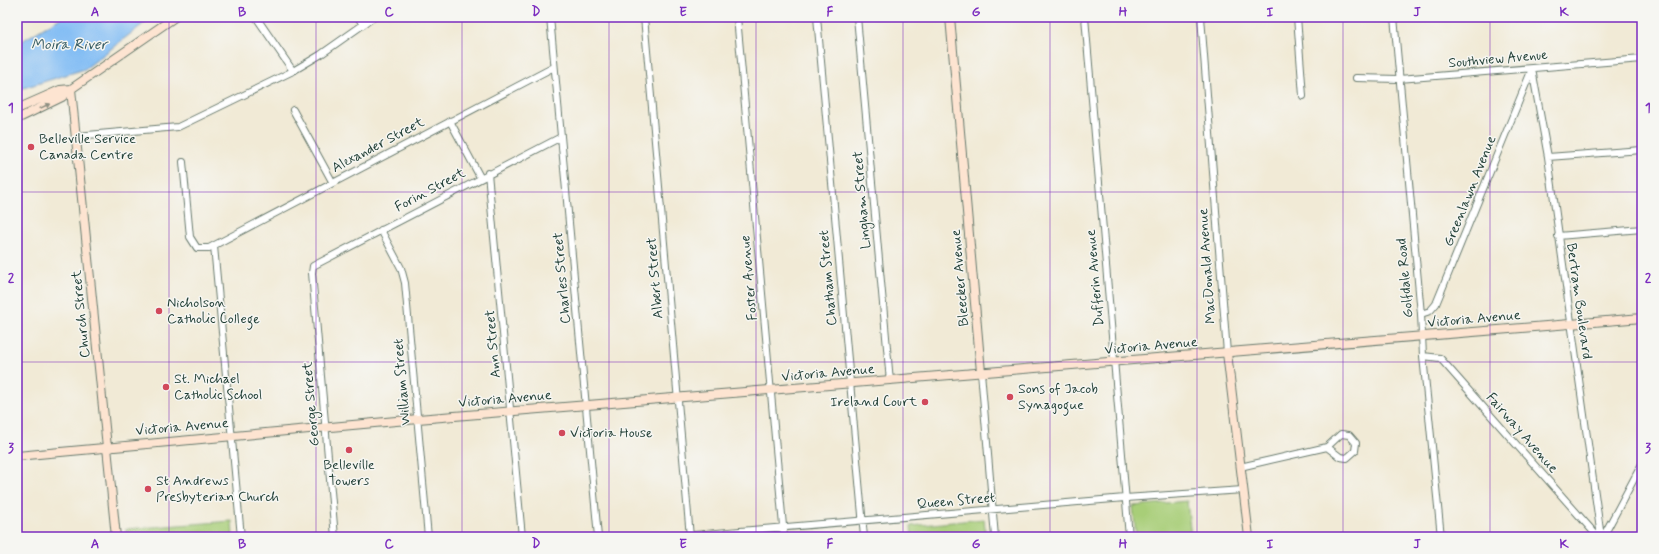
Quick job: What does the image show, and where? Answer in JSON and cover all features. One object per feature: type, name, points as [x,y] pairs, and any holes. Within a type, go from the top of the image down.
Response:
[{"type":"street","points":[[17,119],[62,97],[71,89],[175,17]]},
{"type":"street","points":[[256,17],[293,71]]},
{"type":"street","points":[[358,17],[363,25]]},
{"type":"street","points":[[76,136],[178,127],[293,71],[320,55],[374,17]]},
{"type":"street","name":"Charles Street","points":[[550,17],[598,537]]},
{"type":"street","name":"Albert Street","points":[[644,17],[690,536]]},
{"type":"street","name":"Foster Avenue","points":[[737,17],[784,537]]},
{"type":"street","name":"Chatham Street","points":[[817,17],[864,537]]},
{"type":"street","name":"Lingham Street","points":[[857,17],[890,380]]},
{"type":"street","name":"Bleecker Avenue","points":[[950,17],[995,537]]},
{"type":"street","name":"Dufferin Avenue","points":[[1085,17],[1129,537]]},
{"type":"street","name":"MacDonald Avenue","points":[[1200,17],[1227,353],[1249,537]]},
{"type":"street","points":[[1297,17],[1303,96]]},
{"type":"street","name":"Golfdale Road","points":[[1394,17],[1421,314],[1421,336],[1440,537]]},
{"type":"street","name":"Southview Avenue","points":[[1356,78],[1399,80],[1642,59]]},
{"type":"street","name":"Alexander Street","points":[[214,246],[554,67]]},
{"type":"street","name":"Bertram Boulevard","points":[[1532,69],[1548,157],[1601,537]]},
{"type":"street","name":"Greenlawn Avenue","points":[[1421,314],[1430,311],[1436,304],[1532,69]]},
{"type":"street","points":[[17,109],[60,90],[71,89]]},
{"type":"street","name":"Church Street","points":[[71,89],[116,536]]},
{"type":"street","points":[[292,110],[333,183]]},
{"type":"street","points":[[450,121],[480,177]]},
{"type":"street","name":"Forin Street","points":[[312,268],[316,264],[480,177],[561,137]]},
{"type":"street","points":[[1548,157],[1642,150]]},
{"type":"street","points":[[183,162],[190,237],[197,248],[203,249],[214,246],[241,537]]},
{"type":"street","name":"Ann Street","points":[[488,173],[522,537]]},
{"type":"street","points":[[1558,236],[1642,229]]},
{"type":"street","name":"William Street","points":[[381,230],[404,275],[428,537]]},
{"type":"street","name":"George Street","points":[[312,268],[335,537]]},
{"type":"street","name":"Victoria Avenue","points":[[17,456],[418,419],[1642,318]]},
{"type":"street","name":"Fairway Avenue","points":[[1423,356],[1440,358],[1601,537]]},
{"type":"street","points":[[1240,467],[1327,447],[1341,434],[1349,435],[1354,439],[1357,447],[1353,455],[1347,458],[1342,458],[1327,447]]},
{"type":"street","points":[[1601,537],[1642,464]]},
{"type":"street","name":"Queen Street","points":[[671,537],[1125,498],[1243,490]]},
{"type":"street","points":[[99,537],[116,536]]},
{"type":"green space","points":[[1187,501],[1191,537],[1136,537],[1133,506]]},
{"type":"green space","points":[[984,519],[986,537],[912,537],[911,526]]},
{"type":"green space","points":[[232,521],[233,537],[126,537],[126,529]]},
{"type":"water","name":"Moira River","points":[[62,17],[145,17],[147,21],[85,69],[17,90],[17,44]]},
{"type":"place","name":"Belleville Service Canada Centre","points":[[31,147]]},
{"type":"place","name":"Nicholson Catholic College","points":[[159,311]]},
{"type":"place","name":"St. Michael Catholic School","points":[[166,387]]},
{"type":"place","name":"Sons of Jacob Synagogue","points":[[1010,397]]},
{"type":"place","name":"Ireland Court","points":[[925,402]]},
{"type":"place","name":"Victoria House","points":[[562,433]]},
{"type":"place","name":"Belleville Towers","points":[[349,450]]},
{"type":"place","name":"St Andrews Presbyterian Church","points":[[148,489]]}]
